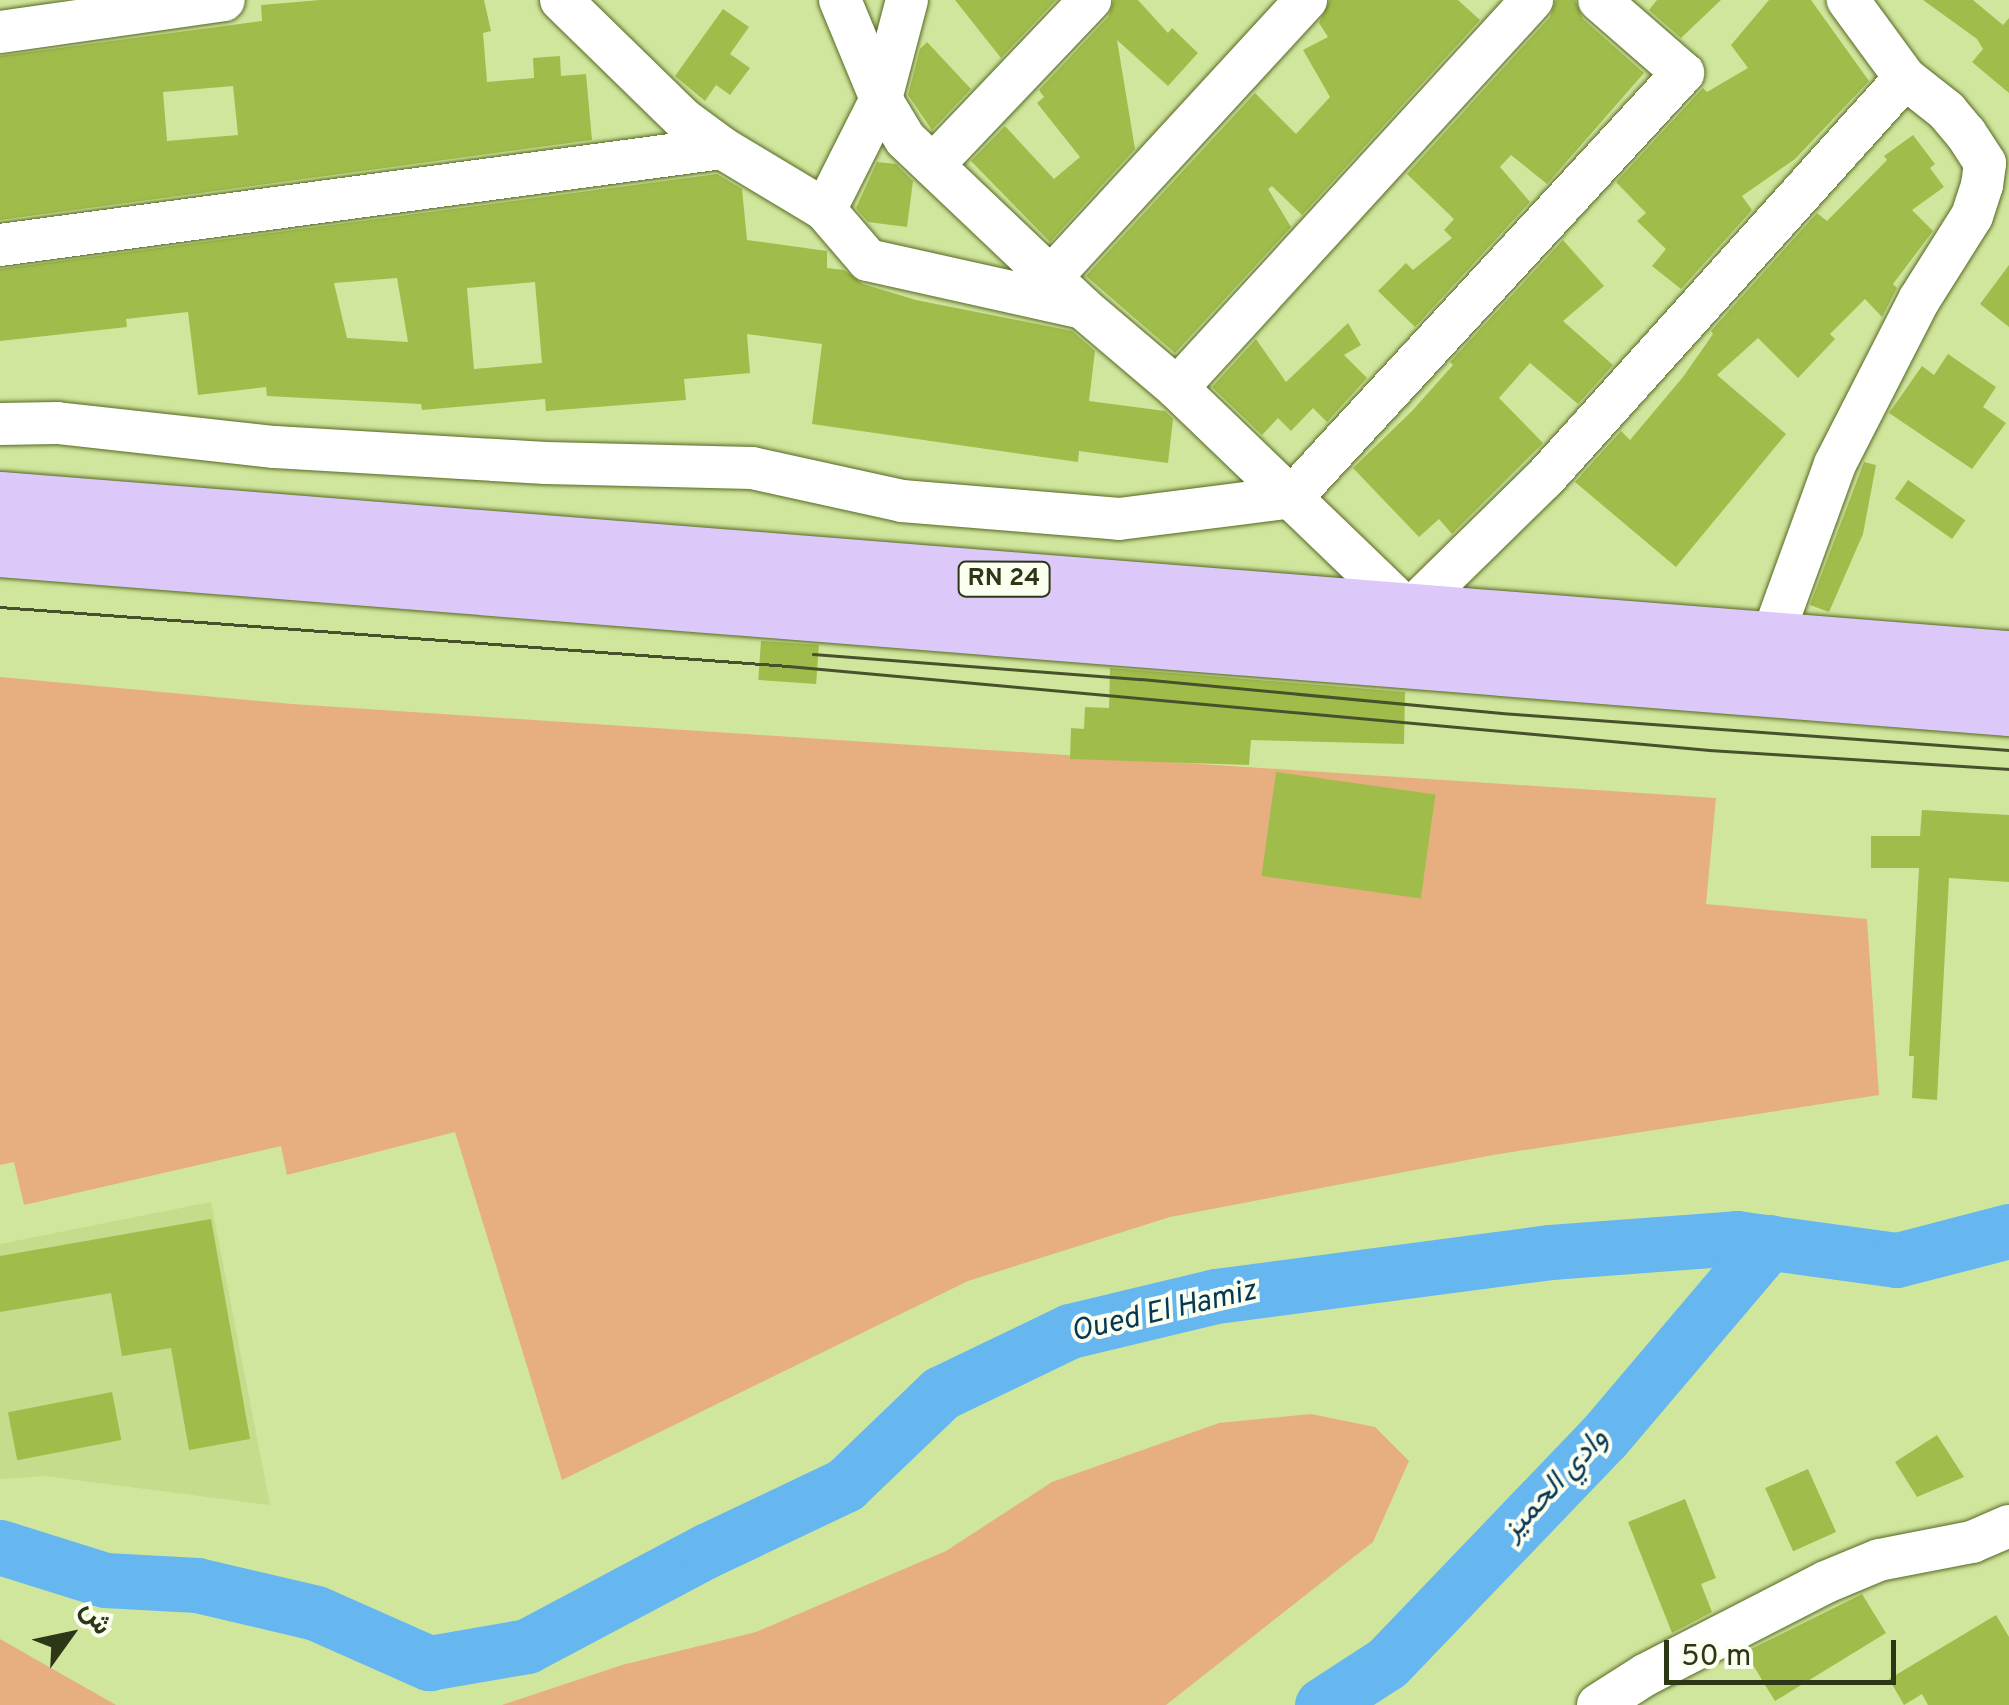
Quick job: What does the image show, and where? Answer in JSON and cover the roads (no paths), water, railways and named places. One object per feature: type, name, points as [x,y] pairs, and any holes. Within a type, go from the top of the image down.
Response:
[{"type":"main road","name":"RN 24","points":[[0,499],[2009,658]]},
{"type":"main road","name":"RN 24","points":[[0,549],[2009,708]]},
{"type":"street","points":[[0,32],[224,0]]},
{"type":"street","points":[[564,0],[684,119],[722,148],[825,210],[868,260],[1083,308]]},
{"type":"street","points":[[840,0],[881,99],[905,139],[1053,275],[1083,308],[1177,388],[1409,610],[1545,478],[1905,78]]},
{"type":"street","points":[[825,210],[881,99],[906,0]]},
{"type":"street","points":[[933,165],[1090,0]]},
{"type":"street","points":[[1053,275],[1306,0]]},
{"type":"street","points":[[1177,388],[1532,0]]},
{"type":"street","points":[[0,424],[57,423],[275,447],[546,463],[752,468],[902,501],[1119,519],[1292,497],[1682,73],[1599,0]]},
{"type":"street","points":[[1771,640],[1835,464],[1919,300],[1972,216],[1985,163],[1947,110],[1905,78],[1848,0]]},
{"type":"street","points":[[0,245],[722,148]]},
{"type":"street","points":[[1598,1705],[1645,1675],[1826,1582],[1880,1560],[1972,1542],[2009,1526]]},
{"type":"waterway","name":"Oued El Hamiz","points":[[0,1547],[105,1580],[197,1585],[316,1613],[429,1663],[527,1646],[706,1551],[845,1485],[941,1393],[1070,1331],[1216,1296],[1551,1252],[1736,1238],[1897,1260],[2009,1231]]},
{"type":"waterway","name":"وادي الحميز","points":[[1322,1705],[1387,1663],[1603,1438],[1769,1242]]},
{"type":"tram line","points":[[0,607],[788,666],[1709,750],[2009,769]]},
{"type":"tram line","points":[[813,654],[1141,679],[1501,713],[2009,750]]}]
